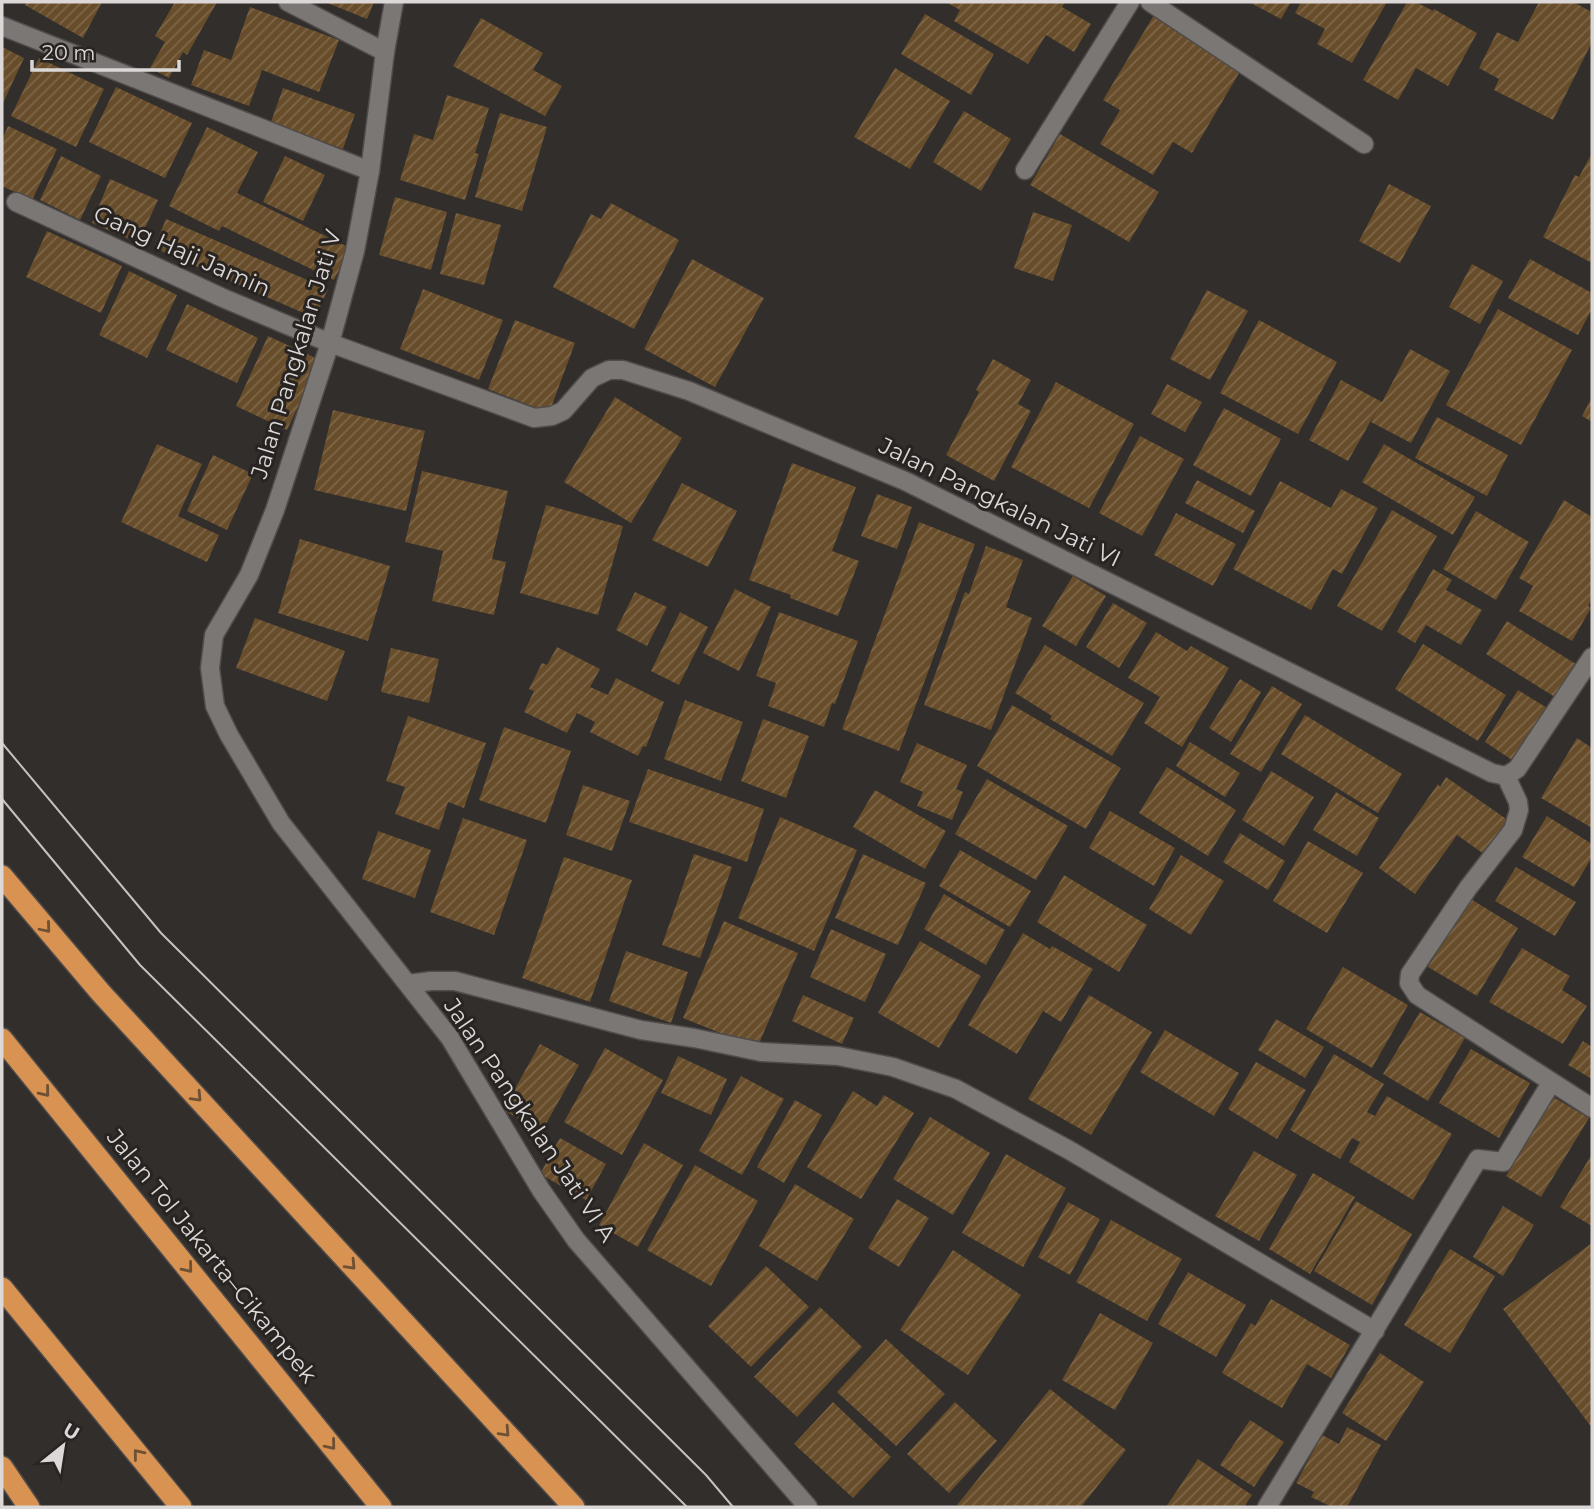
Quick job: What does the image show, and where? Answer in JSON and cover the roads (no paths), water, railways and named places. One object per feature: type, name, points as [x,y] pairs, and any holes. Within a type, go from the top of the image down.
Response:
[{"type":"highway","points":[[2,876],[101,993],[574,1507]]},
{"type":"highway","name":"Jalan Tol Jakarta–Cikampek","points":[[2,1039],[381,1507]]},
{"type":"highway","points":[[2,1287],[181,1507]]},
{"type":"highway","points":[[2,1466],[29,1507]]},
{"type":"street","points":[[288,2],[385,52]]},
{"type":"street","name":"Jalan Pangkalan Jati V","points":[[215,706],[210,668],[214,635],[249,575],[275,510],[330,343],[355,251],[370,171],[394,2]]},
{"type":"street","points":[[1026,170],[1130,2]]},
{"type":"street","points":[[1150,2],[1364,144]]},
{"type":"street","points":[[2,26],[370,171]]},
{"type":"street","name":"Gang Haji Jamin","points":[[16,202],[223,298],[330,343]]},
{"type":"street","name":"Jalan Pangkalan Jati VI","points":[[330,343],[534,418],[552,416],[563,411],[592,379],[609,370],[623,370],[688,391],[905,481],[1492,773],[1506,776]]},
{"type":"street","points":[[1592,657],[1517,769],[1506,776],[1518,802],[1519,810],[1513,830],[1468,888],[1410,974],[1409,983],[1417,995],[1592,1108]]},
{"type":"street","name":"Jalan Pangkalan Jati VI A","points":[[215,706],[281,823],[450,1038],[541,1190],[576,1240],[808,1507]]},
{"type":"street","points":[[408,984],[455,981],[641,1030],[761,1052],[838,1056],[892,1067],[956,1089],[1069,1150],[1375,1331]]},
{"type":"street","points":[[1267,1507],[1478,1159],[1503,1162],[1551,1083]]},
{"type":"tram line","points":[[2,743],[161,933],[706,1475],[733,1507]]},
{"type":"tram line","points":[[2,799],[140,965],[687,1507]]}]
